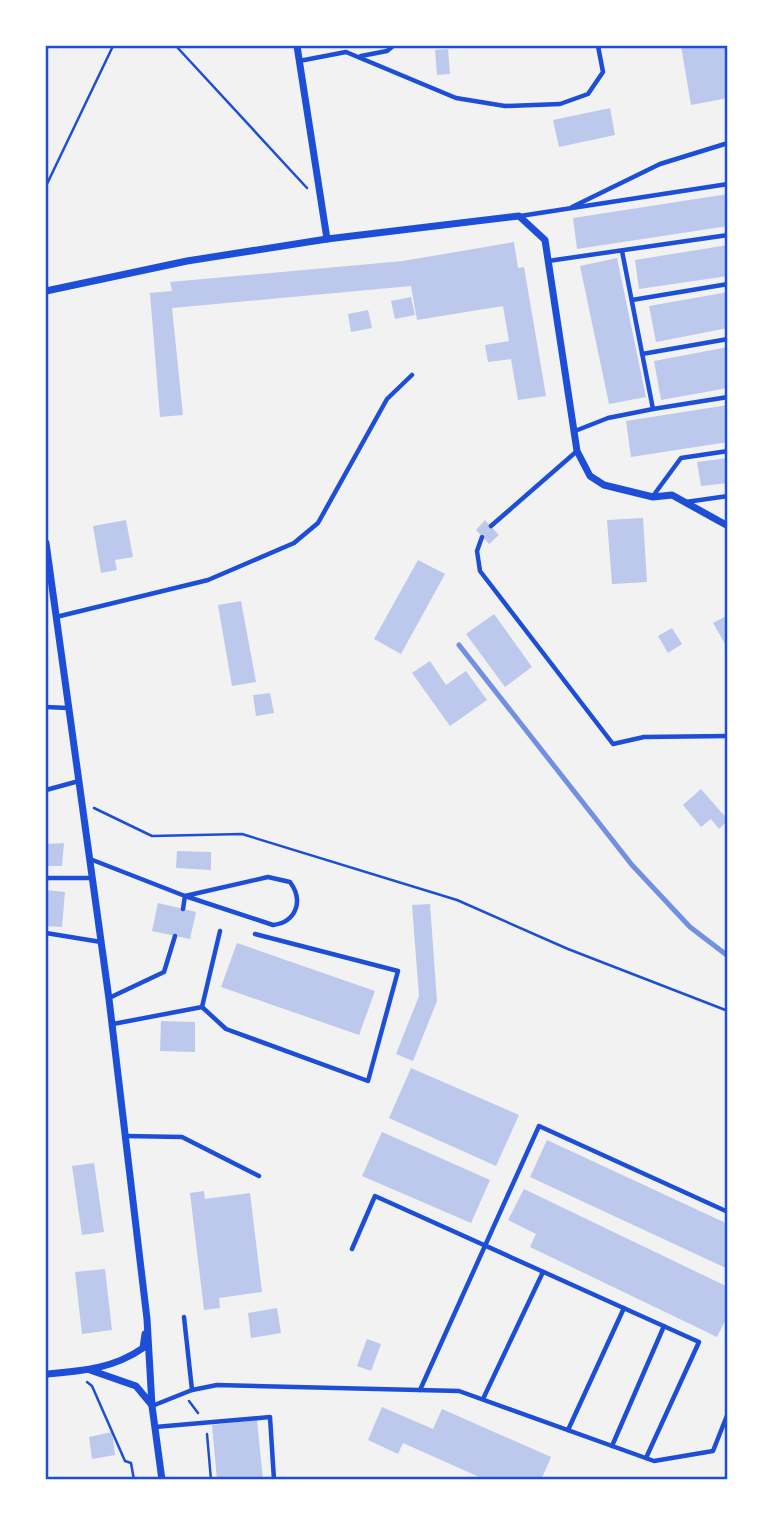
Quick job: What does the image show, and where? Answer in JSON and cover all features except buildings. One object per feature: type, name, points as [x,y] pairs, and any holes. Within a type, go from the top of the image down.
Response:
[{"type":"street","points":[[297,46],[327,240]]},
{"type":"street","points":[[46,291],[187,261],[519,216],[545,240],[577,451],[590,477],[604,485],[653,497],[672,495],[727,526]]},
{"type":"street","points":[[46,543],[54,617],[112,1024],[147,1319],[152,1406],[162,1479]]},
{"type":"street","points":[[46,1374],[89,1370],[126,1360],[143,1348],[147,1319]]},
{"type":"street","points":[[89,1370],[136,1386],[152,1406]]},
{"type":"lane","points":[[360,56],[387,51],[393,46]]},
{"type":"lane","points":[[299,61],[346,52],[456,98],[505,106],[560,104],[588,93],[603,72],[598,46]]},
{"type":"lane","points":[[568,209],[660,164],[727,143]]},
{"type":"lane","points":[[519,216],[727,184]]},
{"type":"lane","points":[[548,261],[727,236]]},
{"type":"lane","points":[[622,251],[653,409]]},
{"type":"lane","points":[[632,300],[727,284]]},
{"type":"lane","points":[[642,354],[727,339]]},
{"type":"lane","points":[[54,617],[208,580],[294,543],[318,523],[387,399],[412,375]]},
{"type":"lane","points":[[574,431],[608,418],[727,397]]},
{"type":"lane","points":[[491,526],[577,451]]},
{"type":"lane","points":[[653,497],[681,458],[727,451]]},
{"type":"lane","points":[[685,502],[727,496]]},
{"type":"lane","points":[[482,537],[477,551],[480,571],[612,744],[644,737],[727,736]]},
{"type":"lane","points":[[46,707],[68,708]]},
{"type":"lane","points":[[46,790],[79,781]]},
{"type":"lane","points":[[90,859],[185,896],[273,925],[284,923],[291,918],[296,910],[297,898],[290,882],[268,877],[185,896]]},
{"type":"lane","points":[[46,878],[92,878]]},
{"type":"lane","points":[[183,909],[185,896]]},
{"type":"lane","points":[[202,1007],[220,931]]},
{"type":"lane","points":[[46,933],[101,942]]},
{"type":"lane","points":[[202,1007],[226,1030],[368,1081],[398,971],[254,934]]},
{"type":"lane","points":[[108,999],[164,972],[175,936]]},
{"type":"lane","points":[[112,1024],[202,1007]]},
{"type":"lane","points":[[420,1390],[539,1126],[727,1212]]},
{"type":"lane","points":[[125,1136],[163,1134],[182,1137],[259,1176]]},
{"type":"lane","points":[[352,1249],[375,1196],[699,1342],[646,1458]]},
{"type":"lane","points":[[483,1399],[543,1272]]},
{"type":"lane","points":[[568,1430],[624,1308]]},
{"type":"lane","points":[[184,1317],[192,1390]]},
{"type":"lane","points":[[612,1446],[664,1326]]},
{"type":"lane","points":[[152,1406],[192,1390],[216,1385],[459,1391],[654,1461],[713,1451],[727,1413]]},
{"type":"lane","points":[[155,1427],[270,1417],[274,1479]]},
{"type":"path","points":[[46,186],[113,46]]},
{"type":"path","points":[[176,46],[307,188]]},
{"type":"path","points":[[82,802],[152,836],[242,834],[457,901],[568,949],[727,1011]]},
{"type":"path","points":[[76,1383],[87,1382],[92,1386],[125,1461],[131,1463],[134,1479]]},
{"type":"railway","points":[[459,645],[632,865],[690,927],[728,956]]}]
